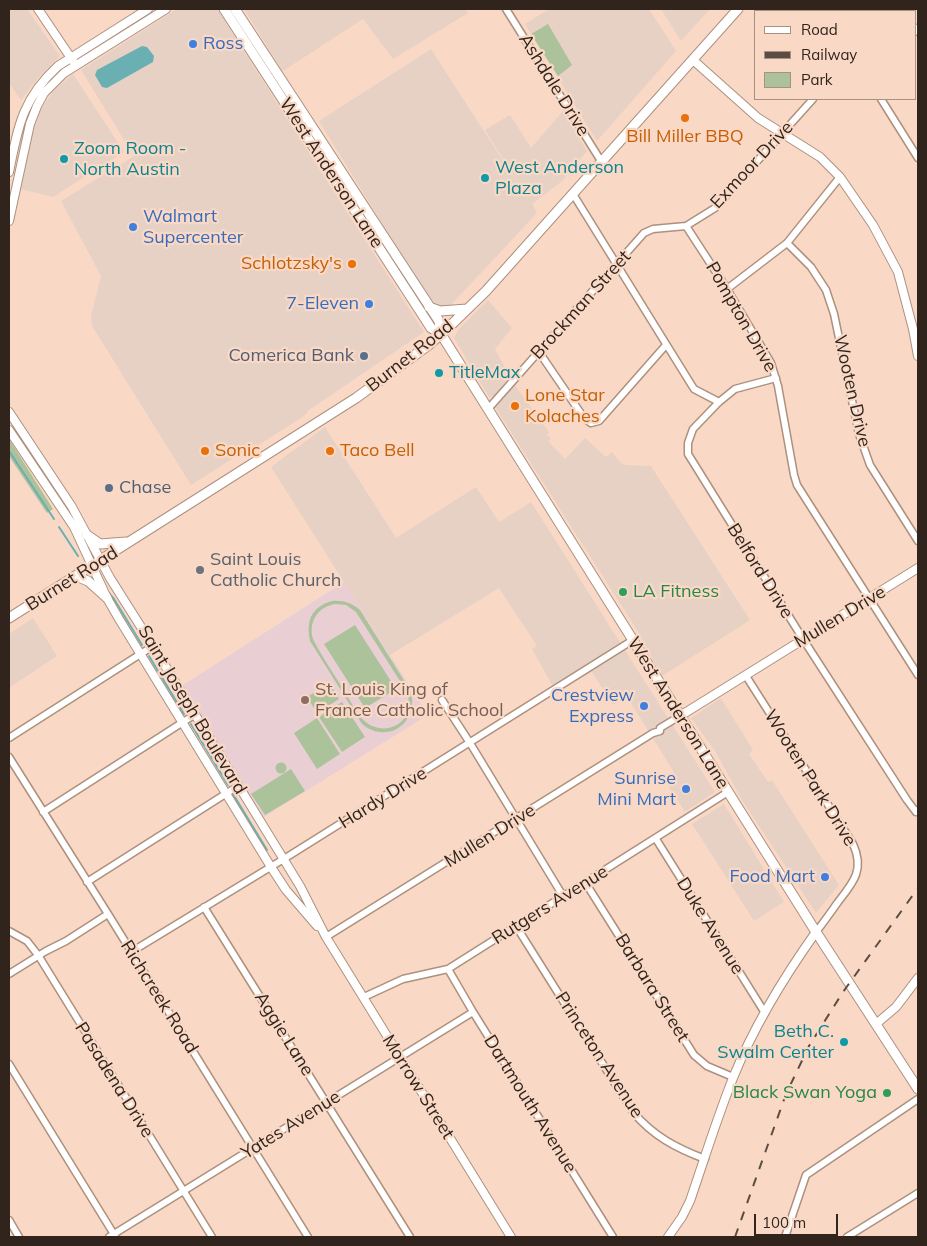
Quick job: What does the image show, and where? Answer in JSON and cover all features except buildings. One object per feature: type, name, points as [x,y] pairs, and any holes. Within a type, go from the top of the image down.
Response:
[{"type":"main road","name":"West Anderson Lane","points":[[224,9],[288,98],[363,214],[431,328],[441,334]]},
{"type":"main road","name":"West Anderson Lane","points":[[235,9],[272,64],[288,98]]},
{"type":"main road","name":"Burnet Road","points":[[9,618],[356,398],[396,370],[441,334],[486,291],[738,9]]},
{"type":"main road","points":[[240,33],[248,38],[264,62],[272,64]]},
{"type":"main road","name":"West Anderson Lane","points":[[363,214],[439,322],[441,334],[816,932],[918,1090]]},
{"type":"main road","points":[[429,307],[440,311],[467,308]]},
{"type":"main road","points":[[87,536],[100,544],[132,541]]},
{"type":"main road","points":[[76,576],[88,581],[107,598]]},
{"type":"street","points":[[38,9],[76,65]]},
{"type":"street","points":[[9,172],[21,119],[33,94],[47,76],[58,66],[148,9]]},
{"type":"street","points":[[9,221],[33,114],[41,99],[54,82],[76,65],[166,9]]},
{"type":"street","name":"Ashdale Drive","points":[[506,9],[601,161]]},
{"type":"street","points":[[134,18],[140,25]]},
{"type":"street","points":[[693,60],[746,107],[782,134],[820,157],[840,177],[873,226],[898,272],[916,328],[918,356]]},
{"type":"street","name":"Exmoor Drive","points":[[686,226],[715,208],[725,199],[813,100]]},
{"type":"street","points":[[882,100],[918,158]]},
{"type":"street","points":[[13,152],[23,154]]},
{"type":"street","points":[[728,290],[786,243],[840,177]]},
{"type":"street","points":[[573,194],[694,389],[719,402],[735,390],[776,378]]},
{"type":"street","name":"Brockman Street","points":[[488,409],[649,230],[686,226]]},
{"type":"street","name":"Pompton Drive","points":[[686,226],[728,290],[771,363],[776,378],[797,485],[918,675]]},
{"type":"street","name":"Wooten Drive","points":[[786,243],[811,267],[826,290],[834,314],[859,434],[870,465],[918,541]]},
{"type":"street","points":[[539,352],[584,418],[591,423],[599,421],[666,345]]},
{"type":"street","name":"Belford Drive","points":[[719,402],[692,429],[688,443],[688,454],[803,639],[907,800],[917,811]]},
{"type":"street","name":"Saint Joseph Boulevard","points":[[9,412],[72,507],[110,578],[283,860]]},
{"type":"street","name":"Saint Joseph Boulevard","points":[[9,430],[74,527],[107,598],[271,867]]},
{"type":"street","points":[[33,466],[41,461]]},
{"type":"street","name":"Mullen Drive","points":[[326,938],[918,568]]},
{"type":"street","name":"Hardy Drive","points":[[131,952],[283,860],[633,640]]},
{"type":"street","points":[[9,738],[153,646]]},
{"type":"street","name":"Wooten Park Drive","points":[[746,676],[853,844],[858,857],[858,870],[853,882],[816,932]]},
{"type":"street","points":[[442,700],[564,896]]},
{"type":"street","points":[[43,812],[194,715]]},
{"type":"street","name":"Richcreek Road","points":[[9,757],[308,1237]]},
{"type":"street","points":[[87,882],[238,786]]},
{"type":"street","name":"Rutgers Avenue","points":[[364,998],[403,979],[448,969],[728,792]]},
{"type":"street","name":"Duke Avenue","points":[[656,839],[765,1013]]},
{"type":"street","name":"Morrow Street","points":[[283,860],[300,886],[326,938],[511,1237]]},
{"type":"street","name":"Morrow Street","points":[[271,867],[286,890],[326,938]]},
{"type":"street","name":"Barbara Street","points":[[586,882],[694,1054],[708,1066],[733,1077]]},
{"type":"street","name":"Aggie Lane","points":[[204,907],[410,1237]]},
{"type":"street","points":[[9,974],[108,914]]},
{"type":"street","name":"Princeton Avenue","points":[[516,926],[633,1112],[646,1127],[663,1140],[681,1150],[704,1159]]},
{"type":"street","name":"Pasadena Drive","points":[[9,931],[27,941],[38,955],[212,1237]]},
{"type":"street","points":[[668,1237],[686,1210],[733,1077],[765,1013],[789,971],[816,932]]},
{"type":"street","name":"Dartmouth Avenue","points":[[448,969],[613,1237]]},
{"type":"street","points":[[876,1024],[896,1007],[918,978]]},
{"type":"street","name":"Yates Avenue","points":[[113,1236],[473,1012]]},
{"type":"street","points":[[9,1064],[113,1236]]},
{"type":"street","points":[[785,1237],[806,1175],[918,1099]]},
{"type":"street","points":[[847,1237],[918,1193]]},
{"type":"street","points":[[9,1220],[19,1237]]},
{"type":"shaded area","points":[[9,9],[27,9],[60,56],[39,77],[21,100],[9,83]]},
{"type":"shaded area","points":[[177,9],[217,9],[424,332],[309,410],[304,416],[191,485],[92,326],[91,316],[101,276],[61,201],[134,156],[81,70]]},
{"type":"shaded area","points":[[244,9],[466,9],[468,13],[393,59],[363,19],[283,71]]},
{"type":"shaded area","points":[[549,9],[649,9],[676,51],[597,141],[525,24]]},
{"type":"shaded area","points":[[661,9],[710,9],[681,41]]},
{"type":"shaded area","name":"West Anderson Plaza","points":[[431,49],[531,204],[485,130],[510,115],[531,148],[563,111],[587,151],[562,181],[532,204],[537,213],[448,308],[433,306],[319,121]]},
{"type":"shaded area","points":[[73,74],[124,152],[53,197],[21,189],[32,131],[41,109],[54,90]]},
{"type":"shaded area","points":[[488,300],[512,328],[495,349],[510,377],[494,396],[489,397],[454,338],[458,330]]},
{"type":"shaded area","points":[[514,384],[549,432],[547,435],[551,439],[548,441],[565,459],[585,438],[606,457],[612,452],[621,463],[626,465],[651,466],[750,620],[662,676],[637,630],[495,407]]},
{"type":"shaded area","points":[[325,427],[396,538],[476,487],[499,522],[531,502],[715,792],[685,812],[664,779],[674,772],[627,697],[613,705],[592,672],[556,692],[532,649],[537,646],[499,588],[390,655],[271,467]]},
{"type":"shaded area","name":"St. Louis King of France Catholic School","points":[[344,582],[428,715],[264,817],[183,685]]},
{"type":"shaded area","points":[[33,618],[57,656],[9,688],[9,634]]},
{"type":"shaded area","points":[[721,698],[753,750],[749,754],[768,782],[772,780],[839,885],[816,913],[742,800],[715,751],[691,718]]},
{"type":"shaded area","points":[[724,804],[784,902],[754,921],[692,824]]},
{"type":"green space","points":[[548,24],[572,65],[558,76],[531,34]]},
{"type":"green space","points":[[9,439],[53,509],[47,513],[9,456]]},
{"type":"green space","points":[[332,601],[344,602],[360,610],[410,690],[411,711],[407,720],[400,727],[392,731],[382,732],[372,730],[362,724],[310,641],[309,627],[312,616],[319,607]],"holes":[[[330,605],[346,605],[356,612],[407,692],[409,699],[407,714],[402,721],[390,728],[371,726],[360,717],[313,639],[313,621],[319,611]]]},
{"type":"green space","points":[[355,625],[396,689],[365,708],[324,644]]},
{"type":"green space","points":[[329,683],[339,699],[317,713],[307,697]]},
{"type":"green space","points":[[342,702],[365,737],[342,752],[319,717]]},
{"type":"green space","points":[[317,718],[340,754],[317,769],[294,733]]},
{"type":"green space","points":[[279,763],[283,763],[286,768],[285,772],[279,773],[276,770],[276,766]]},
{"type":"green space","points":[[291,769],[305,791],[265,815],[251,794]]},
{"type":"water","points":[[142,46],[147,47],[154,56],[153,62],[107,88],[102,87],[95,75],[97,70]]},
{"type":"waterway","points":[[9,451],[54,519]]},
{"type":"waterway","points":[[59,527],[78,556]]},
{"type":"waterway","points":[[107,591],[114,599],[142,645]]},
{"type":"waterway","points":[[149,656],[184,714]]},
{"type":"waterway","points":[[191,724],[228,785]]},
{"type":"waterway","points":[[233,794],[267,850]]},
{"type":"railway","points":[[735,1237],[786,1094],[809,1046],[843,992],[918,888]]},
{"type":"place","name":"Ross","points":[[193,44]]},
{"type":"place","name":"Bill Miller BBQ","points":[[685,118]]},
{"type":"place","name":"Zoom Room - North Austin","points":[[64,159]]},
{"type":"place","name":"West Anderson Plaza","points":[[485,178]]},
{"type":"place","name":"Walmart Supercenter","points":[[133,227]]},
{"type":"place","name":"Schlotzsky's","points":[[352,264]]},
{"type":"place","name":"7-Eleven","points":[[369,304]]},
{"type":"place","name":"Comerica Bank","points":[[364,356]]},
{"type":"place","name":"TitleMax","points":[[439,373]]},
{"type":"place","name":"Lone Star Kolaches","points":[[515,406]]},
{"type":"place","name":"Sonic","points":[[205,451]]},
{"type":"place","name":"Taco Bell","points":[[330,451]]},
{"type":"place","name":"Chase","points":[[109,488]]},
{"type":"place","name":"Saint Louis Catholic Church","points":[[200,570]]},
{"type":"place","name":"LA Fitness","points":[[623,592]]},
{"type":"place","name":"St. Louis King of France Catholic School","points":[[305,700]]},
{"type":"place","name":"Crestview Express","points":[[644,706]]},
{"type":"place","name":"Sunrise Mini Mart","points":[[686,789]]},
{"type":"place","name":"Food Mart","points":[[825,877]]},
{"type":"place","name":"Beth C. Swalm Center","points":[[844,1042]]},
{"type":"place","name":"Black Swan Yoga","points":[[887,1093]]}]
